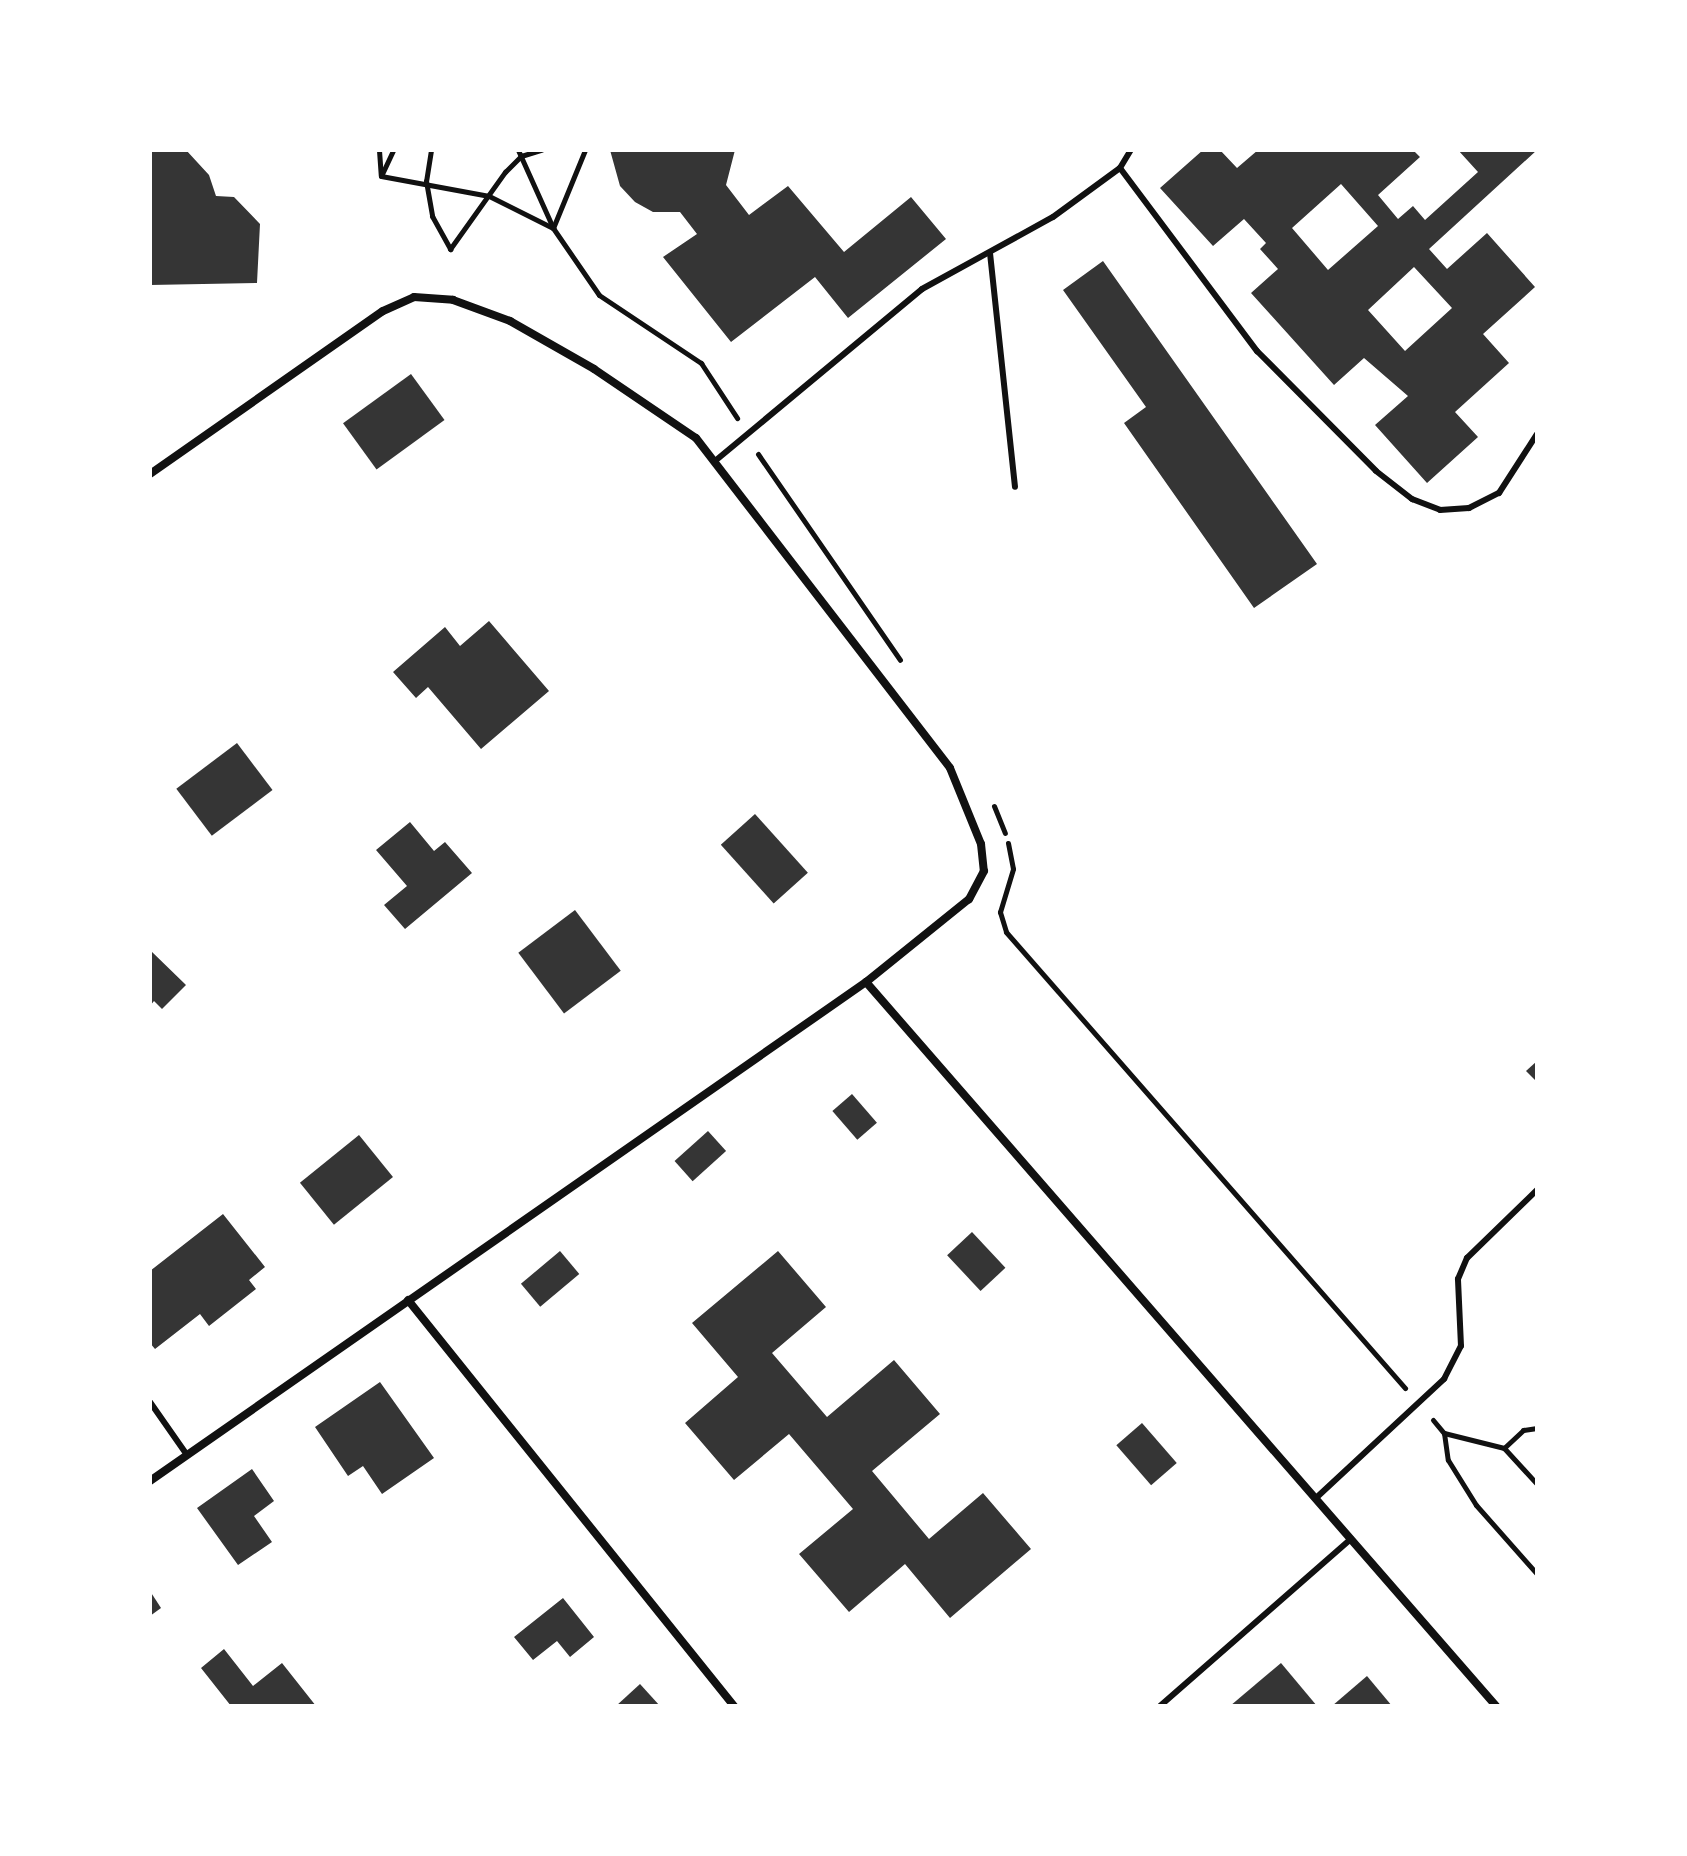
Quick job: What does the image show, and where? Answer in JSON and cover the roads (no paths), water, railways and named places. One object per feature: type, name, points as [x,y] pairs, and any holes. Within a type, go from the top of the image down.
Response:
[{"type":"street","points":[[150,474],[383,311],[414,297],[453,300],[510,321],[594,369],[696,438],[950,768],[981,844],[984,871],[969,899],[866,982],[150,1481]]},
{"type":"street","points":[[866,982],[1496,1706]]},
{"type":"street","points":[[408,1300],[734,1706]]},
{"type":"lane","points":[[715,461],[922,289],[990,253],[1120,168],[1131,150]]},
{"type":"lane","points":[[1120,168],[1257,351],[1376,471],[1412,499],[1440,510],[1469,508],[1499,493],[1537,434]]},
{"type":"lane","points":[[990,253],[1015,487]]},
{"type":"lane","points":[[1316,1498],[1444,1379],[1461,1346],[1458,1279],[1467,1258],[1537,1190]]},
{"type":"lane","points":[[150,1402],[187,1455]]},
{"type":"lane","points":[[1160,1706],[1351,1539]]}]
